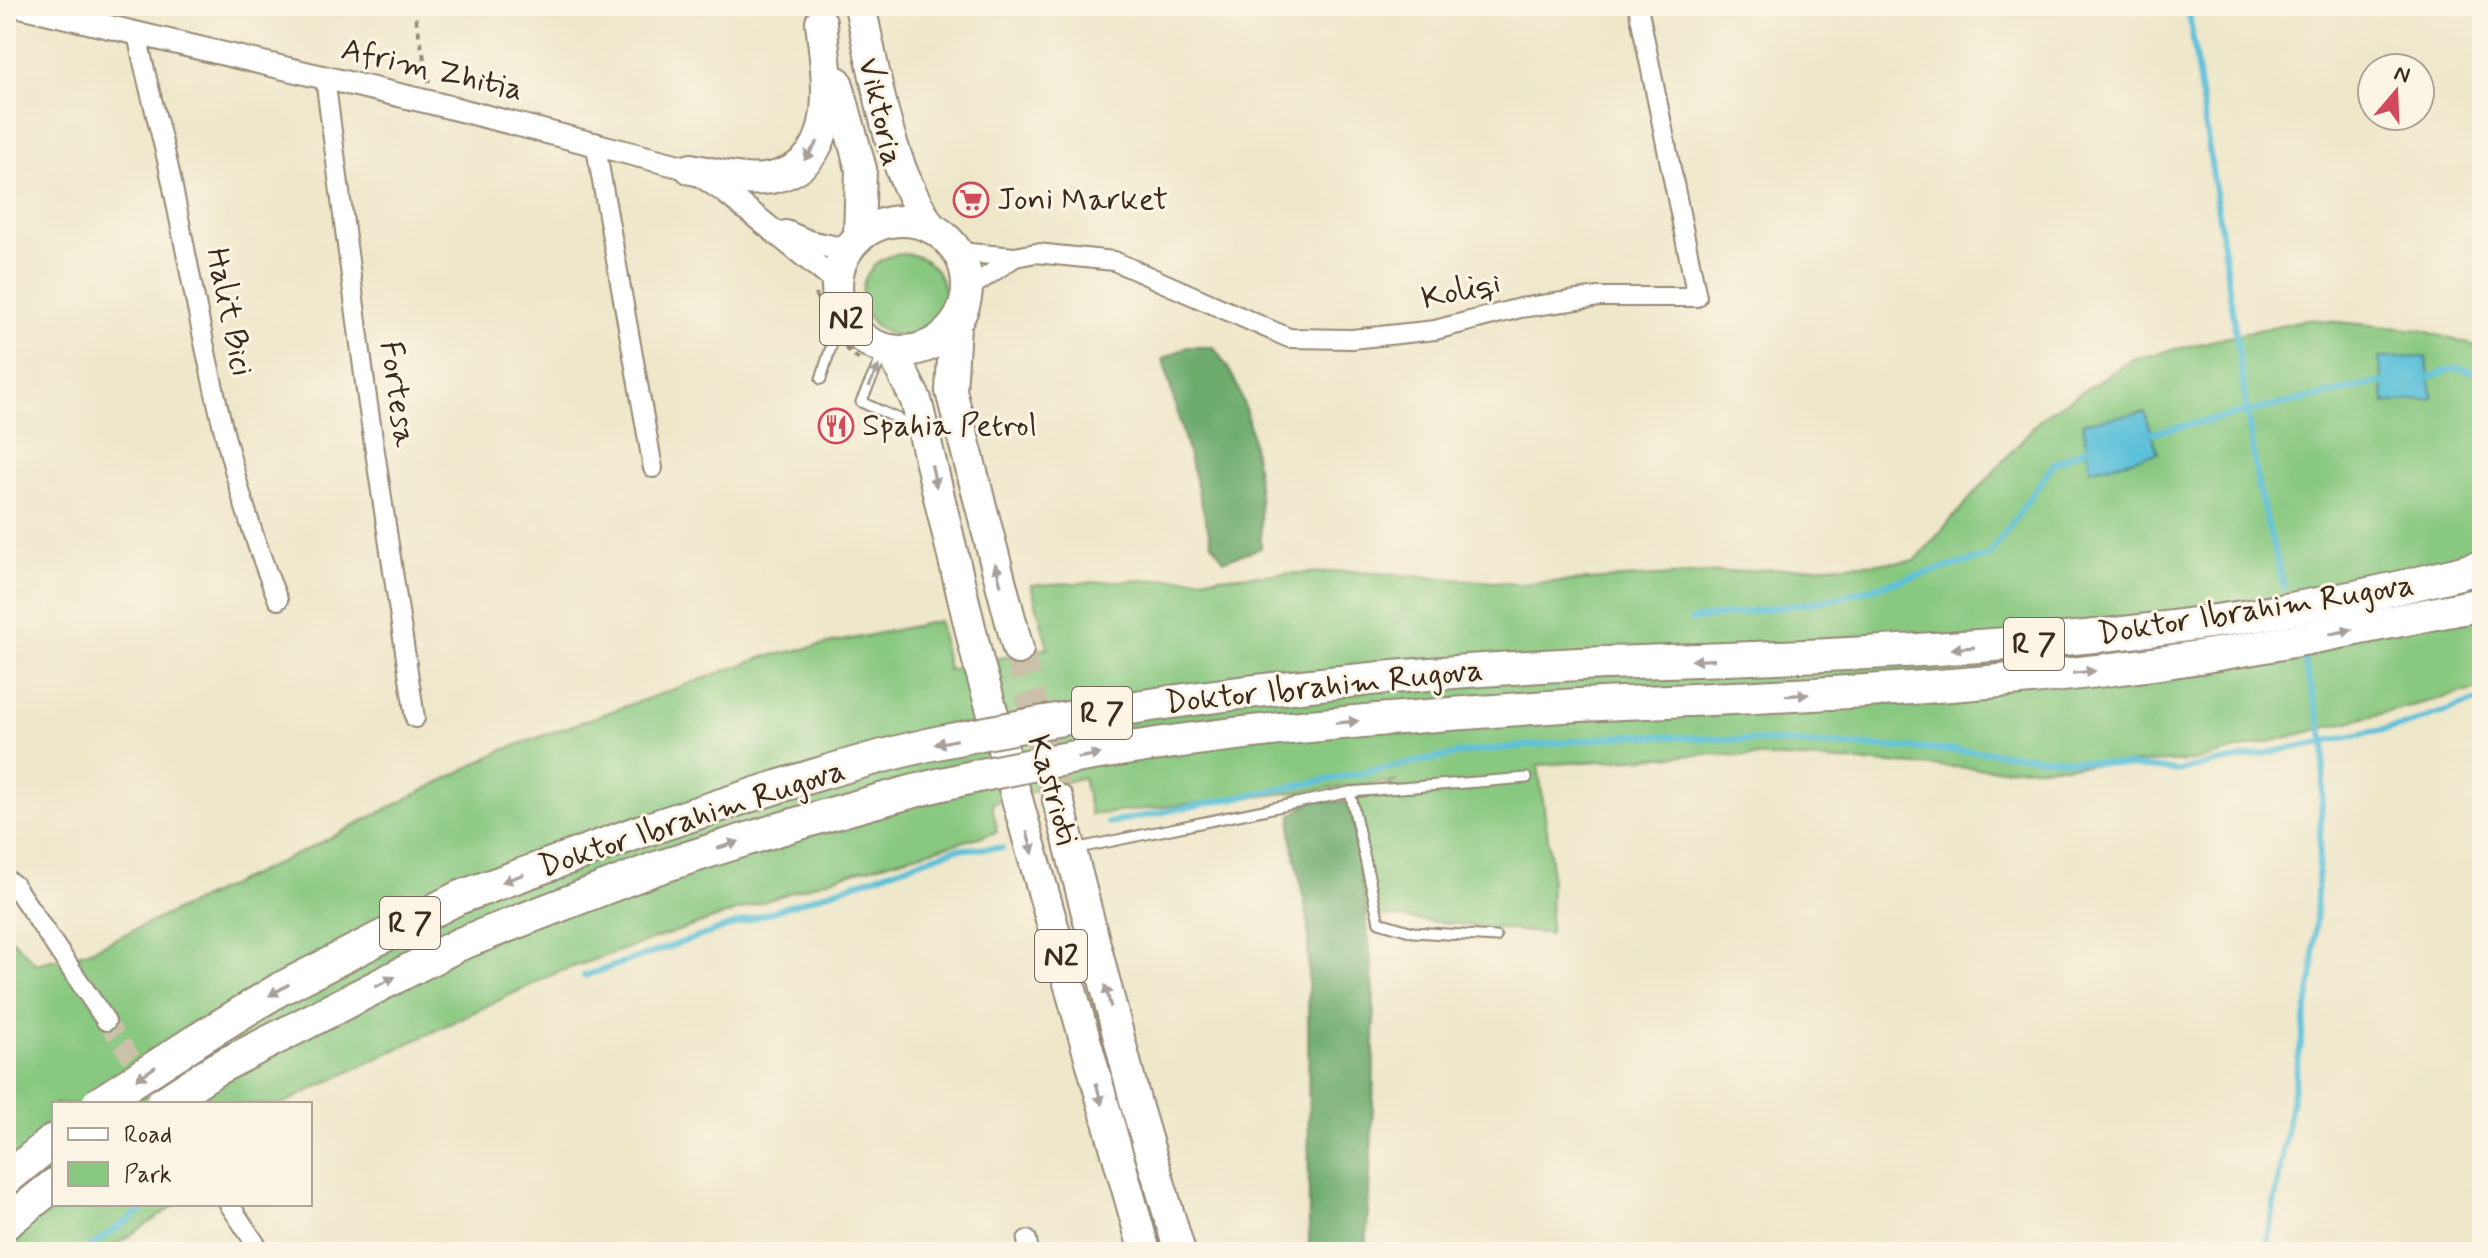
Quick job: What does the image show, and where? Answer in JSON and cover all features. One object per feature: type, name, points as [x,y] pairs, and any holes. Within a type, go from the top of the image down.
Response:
[{"type":"highway","name":"Viktoria","points":[[860,7],[896,161],[909,193],[930,226]]},
{"type":"highway","name":"Viktoria","points":[[820,14],[861,169],[853,243]]},
{"type":"highway","points":[[691,169],[763,179],[800,165],[827,124],[828,86],[820,14]]},
{"type":"highway","points":[[853,243],[893,221],[930,226],[946,237],[958,252],[966,270],[968,289],[964,308],[955,325],[951,391],[1018,649]]},
{"type":"highway","name":"N2","points":[[853,243],[830,304],[884,357],[926,346],[955,325]]},
{"type":"highway","name":"Kastrioti","points":[[884,357],[906,375],[923,431],[978,661],[1145,1252]]},
{"type":"highway","name":"Doktor Ibrahim Rugova","points":[[101,1102],[280,989],[458,898],[639,832],[780,786],[938,743],[1079,716],[1295,686],[1455,670],[1886,653],[2051,642],[2223,621],[2433,581],[2482,567]]},
{"type":"highway","name":"Doktor Ibrahim Rugova","points":[[165,1102],[216,1069],[460,944],[654,869],[794,823],[940,785],[1057,761],[1311,725],[1579,705],[1920,689],[2105,670],[2240,652],[2482,604]]},
{"type":"highway","name":"Kastrioti","points":[[1058,800],[1137,1108],[1180,1252]]},
{"type":"highway","points":[[6,1179],[52,1142]]},
{"type":"highway","points":[[6,1223],[52,1187]]},
{"type":"street","name":"Afrim Zhitia","points":[[20,6],[595,142],[691,169],[767,224],[809,242],[853,243]]},
{"type":"street","name":"Koliqi","points":[[958,252],[1015,257],[1036,253],[1114,261],[1289,338],[1352,339],[1435,330],[1520,308],[1599,297],[1697,297],[1638,6]]},
{"type":"street","name":"Halit Bici","points":[[137,33],[147,90],[173,185],[211,377],[250,533],[278,600]]},
{"type":"street","name":"Fortesa","points":[[325,78],[367,398],[415,718]]},
{"type":"street","points":[[595,142],[653,468]]},
{"type":"street","name":"Afrim Zhitia","points":[[767,224],[830,304]]},
{"type":"street","points":[[968,289],[1015,257]]},
{"type":"street","points":[[6,879],[14,885],[106,1021]]},
{"type":"street","points":[[230,1206],[261,1252]]},
{"type":"lane","points":[[821,379],[830,304]]},
{"type":"lane","points":[[884,357],[861,402],[923,431]]},
{"type":"lane","points":[[1071,850],[1350,792],[1527,778]]},
{"type":"lane","points":[[1350,792],[1379,922],[1413,932],[1496,937]]},
{"type":"path","points":[[413,6],[433,103]]},
{"type":"path","points":[[830,304],[822,323],[817,295],[830,304],[884,357]]},
{"type":"green space","points":[[895,254],[911,254],[926,261],[937,272],[944,295],[941,311],[932,324],[911,336],[895,336],[880,329],[869,318],[862,303],[862,287],[869,272],[880,261]]},
{"type":"green space","points":[[2307,319],[2421,330],[2482,348],[2482,688],[2194,761],[1992,769],[1708,754],[1538,765],[1551,859],[1550,934],[1364,914],[1350,803],[1397,781],[1091,815],[1083,777],[992,803],[997,832],[836,877],[558,972],[286,1102],[52,1102],[52,1206],[174,1206],[105,1252],[6,1252],[6,933],[36,964],[89,951],[310,848],[503,750],[764,657],[939,621],[948,670],[1048,647],[1031,585],[1349,571],[1519,584],[1915,561],[2041,418],[2133,359]]},
{"type":"green space","points":[[1186,347],[1214,347],[1234,379],[1252,439],[1261,548],[1224,560],[1212,543],[1163,359]]},
{"type":"green space","points":[[1314,799],[1350,803],[1368,935],[1374,1045],[1366,1252],[1309,1252],[1308,920],[1291,836],[1292,815]]},
{"type":"water","points":[[2426,357],[2433,398],[2385,404],[2379,358]]},
{"type":"water","points":[[2145,412],[2158,453],[2090,470],[2083,422]]},
{"type":"waterway","points":[[2188,6],[2259,492],[2284,587]]},
{"type":"waterway","points":[[2429,377],[2457,368],[2482,373]]},
{"type":"waterway","points":[[2152,433],[2382,382]]},
{"type":"waterway","points":[[1691,620],[1829,600],[1989,556],[2054,463],[2088,448]]},
{"type":"waterway","points":[[2266,1252],[2313,972],[2325,742],[2302,653]]},
{"type":"waterway","points":[[1108,823],[1468,752],[1634,735],[1987,752],[2177,771],[2403,726],[2482,699]]},
{"type":"waterway","points":[[584,976],[956,849],[1002,848]]},
{"type":"waterway","points":[[83,1252],[148,1206]]},
{"type":"tunnel","points":[[1018,649],[1058,800]]},
{"type":"tunnel","points":[[106,1021],[162,1102]]},
{"type":"place","name":"Joni Market","points":[[971,200]]},
{"type":"place","name":"Spahia Petrol","points":[[836,426]]}]
